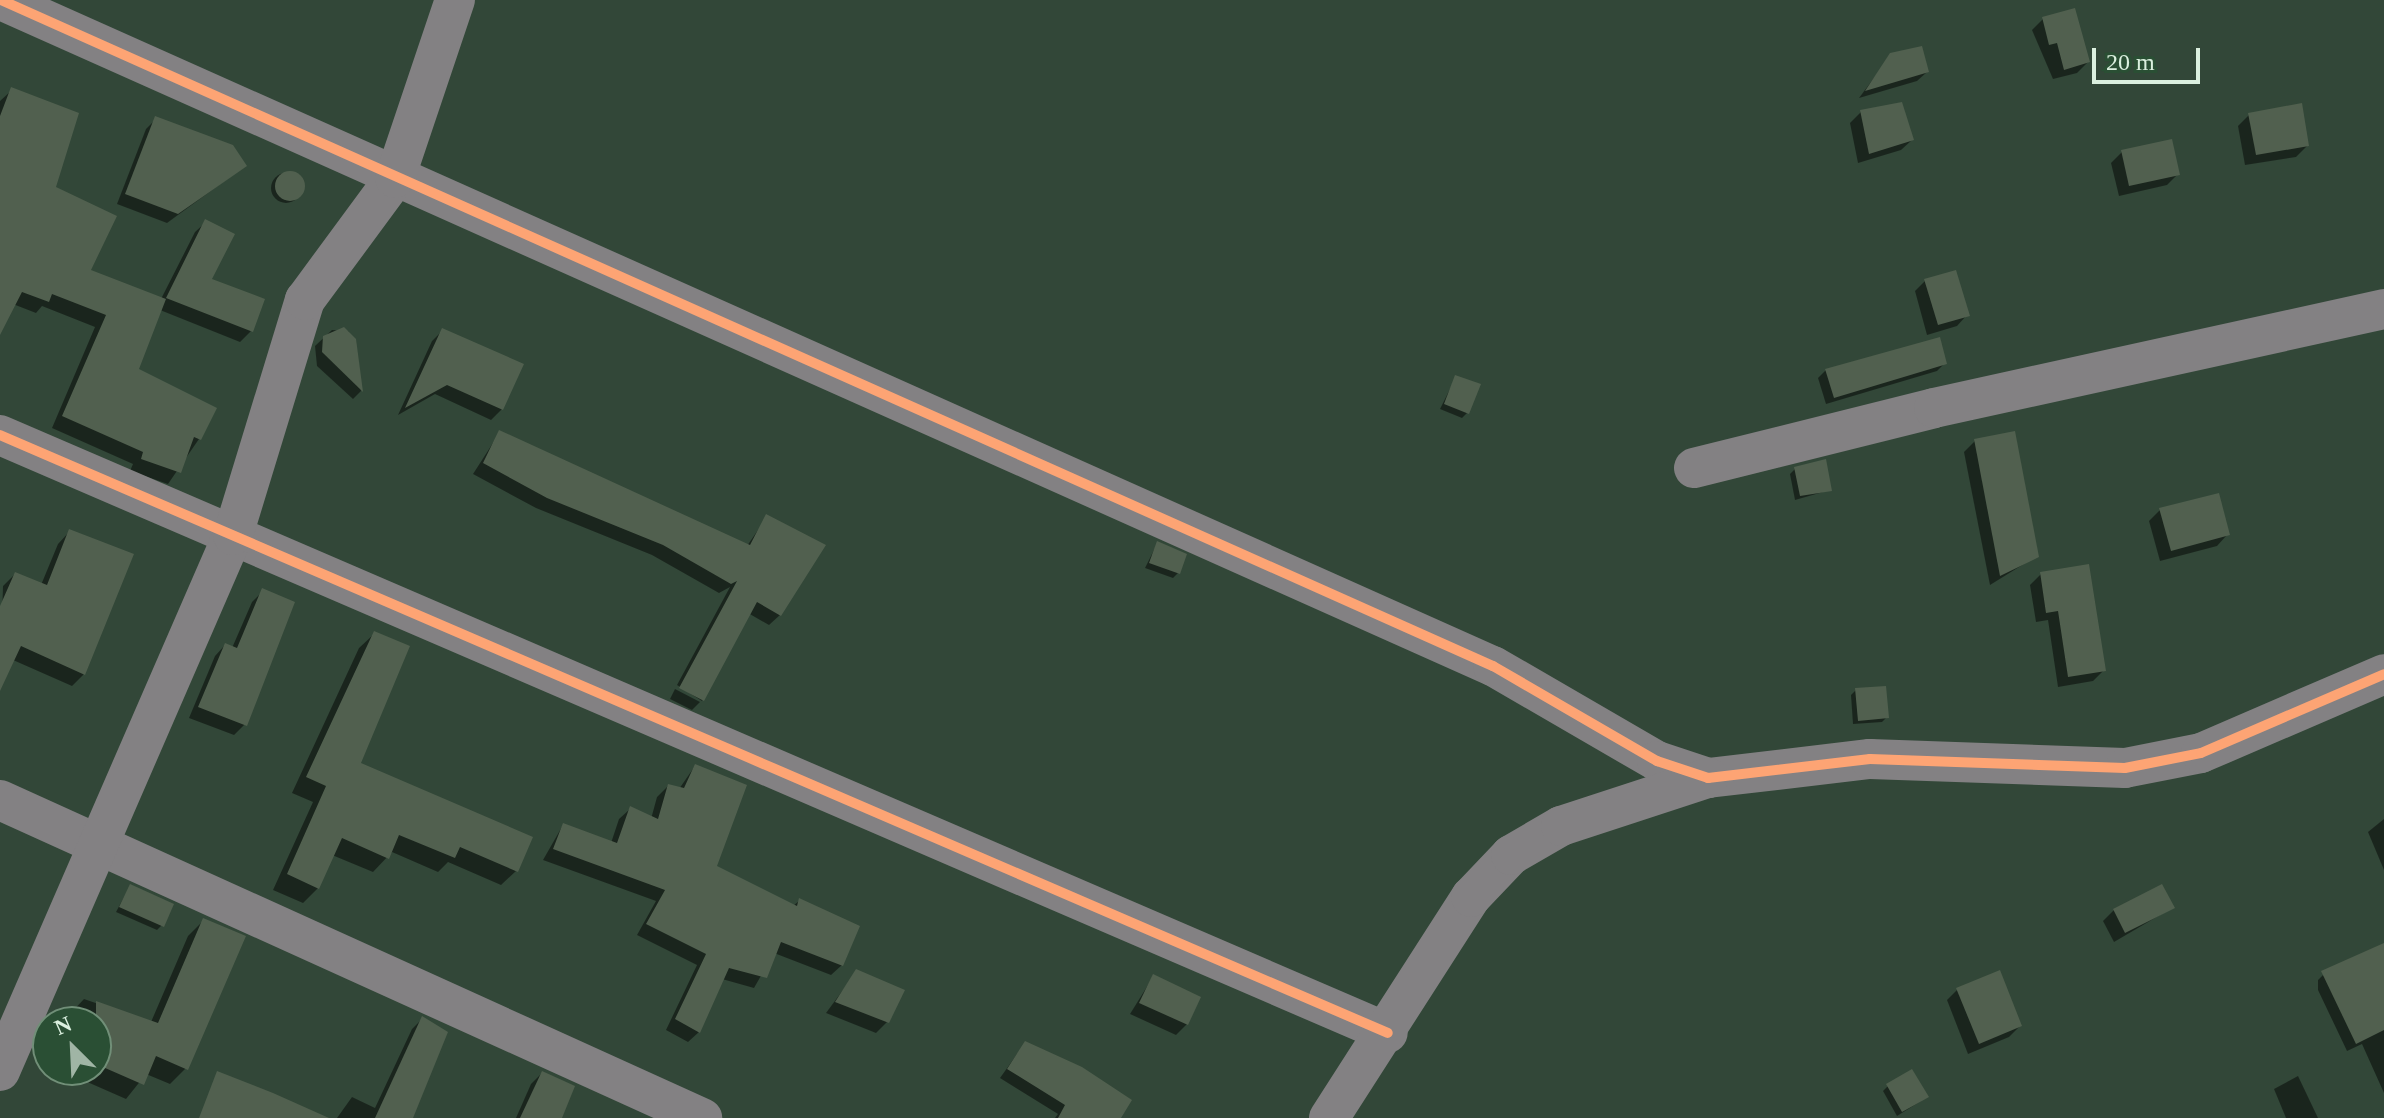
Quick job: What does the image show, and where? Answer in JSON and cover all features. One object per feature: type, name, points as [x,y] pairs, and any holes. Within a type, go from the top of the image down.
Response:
[{"type":"street","points":[[1,0],[1493,666],[1657,761],[1708,778]]},
{"type":"street","points":[[0,1071],[233,535],[305,300],[395,178],[455,0]]},
{"type":"street","points":[[1694,468],[1934,408],[2384,309]]},
{"type":"street","points":[[0,435],[1388,1033]]},
{"type":"street","points":[[1329,1118],[1388,1033],[1471,897],[1511,855],[1561,826],[1708,778],[1870,759],[2125,768],[2201,753],[2384,674]]},
{"type":"street","points":[[0,800],[601,1077],[702,1118]]},
{"type":"building","points":[[2075,8],[2090,62],[2064,70],[2057,43],[2049,45],[2042,17]]},
{"type":"building","points":[[1922,46],[1929,72],[1865,91],[1890,53]]},
{"type":"building","points":[[11,87],[79,113],[56,187],[117,216],[91,270],[166,299],[139,369],[217,408],[201,440],[194,437],[181,473],[141,459],[143,452],[62,416],[106,315],[52,294],[49,302],[22,292],[0,335],[0,116]]},
{"type":"building","points":[[1902,102],[1914,140],[1869,154],[1860,110]]},
{"type":"building","points":[[2302,103],[2309,146],[2256,155],[2248,113]]},
{"type":"building","points":[[155,116],[233,145],[247,166],[178,214],[125,194]]},
{"type":"building","points":[[2172,139],[2180,175],[2129,186],[2121,150]]},
{"type":"building","points":[[290,171],[301,175],[305,186],[301,197],[290,201],[279,197],[275,186],[279,175]]},
{"type":"building","points":[[205,219],[235,234],[212,279],[265,299],[253,332],[166,298]]},
{"type":"building","points":[[1956,270],[1970,316],[1938,325],[1924,279]]},
{"type":"building","points":[[344,327],[356,339],[363,392],[322,352],[323,336]]},
{"type":"building","points":[[442,328],[524,364],[503,410],[447,385],[405,408]]},
{"type":"building","points":[[1940,337],[1947,364],[1834,398],[1825,369]]},
{"type":"building","points":[[1455,375],[1481,384],[1469,414],[1444,404]]},
{"type":"building","points":[[499,430],[750,545],[766,514],[826,545],[781,616],[757,602],[704,701],[679,688],[737,581],[731,584],[663,545],[547,498],[483,463]]},
{"type":"building","points":[[2015,431],[2039,557],[2000,576],[1974,439]]},
{"type":"building","points":[[1826,459],[1832,491],[1800,496],[1794,467]]},
{"type":"building","points":[[2219,493],[2230,535],[2171,551],[2159,508]]},
{"type":"building","points":[[69,529],[134,554],[85,675],[21,646],[0,691],[0,606],[15,572],[47,585]]},
{"type":"building","points":[[1157,541],[1187,554],[1180,574],[1149,563]]},
{"type":"building","points":[[2089,564],[2106,671],[2068,677],[2058,611],[2046,613],[2040,572]]},
{"type":"building","points":[[262,588],[295,602],[247,726],[198,707],[225,643],[237,648]]},
{"type":"building","points":[[374,631],[410,646],[361,763],[533,837],[518,872],[460,847],[455,858],[399,835],[389,859],[342,838],[319,889],[287,874],[326,786],[306,777]]},
{"type":"building","points":[[1886,686],[1889,718],[1858,721],[1855,688]]},
{"type":"building","points":[[695,764],[747,785],[717,866],[797,906],[799,898],[860,926],[843,966],[781,942],[767,978],[729,968],[700,1033],[675,1019],[706,954],[646,924],[665,890],[553,849],[563,823],[617,843],[630,806],[658,819],[668,784],[684,788]]},
{"type":"building","points":[[130,884],[174,904],[164,927],[119,907]]},
{"type":"building","points":[[2162,884],[2175,908],[2125,933],[2113,909]]},
{"type":"building","points":[[203,918],[246,936],[188,1070],[156,1056],[144,1085],[112,1071],[112,1007],[158,1023]]},
{"type":"building","points":[[2384,943],[2384,1030],[2356,1044],[2321,971]]},
{"type":"building","points":[[856,969],[905,990],[889,1023],[835,1002]]},
{"type":"building","points":[[2000,970],[2022,1026],[1979,1044],[1956,988]]},
{"type":"building","points":[[1153,974],[1201,997],[1188,1025],[1139,1003]]},
{"type":"building","points":[[422,1016],[448,1032],[413,1118],[375,1118]]},
{"type":"building","points":[[1025,1041],[1082,1067],[1132,1100],[1121,1118],[1058,1118],[1065,1105],[1007,1069]]},
{"type":"building","points":[[1912,1069],[1929,1097],[1902,1112],[1886,1084]]},
{"type":"building","points":[[217,1071],[273,1093],[329,1118],[199,1118]]},
{"type":"building","points":[[542,1071],[575,1086],[562,1118],[520,1118]]},
{"type":"cycle path","points":[[1,0],[1493,666],[1657,761],[1708,778],[1870,759],[2125,768],[2201,753],[2384,674]]},
{"type":"cycle path","points":[[0,435],[1388,1033]]}]
